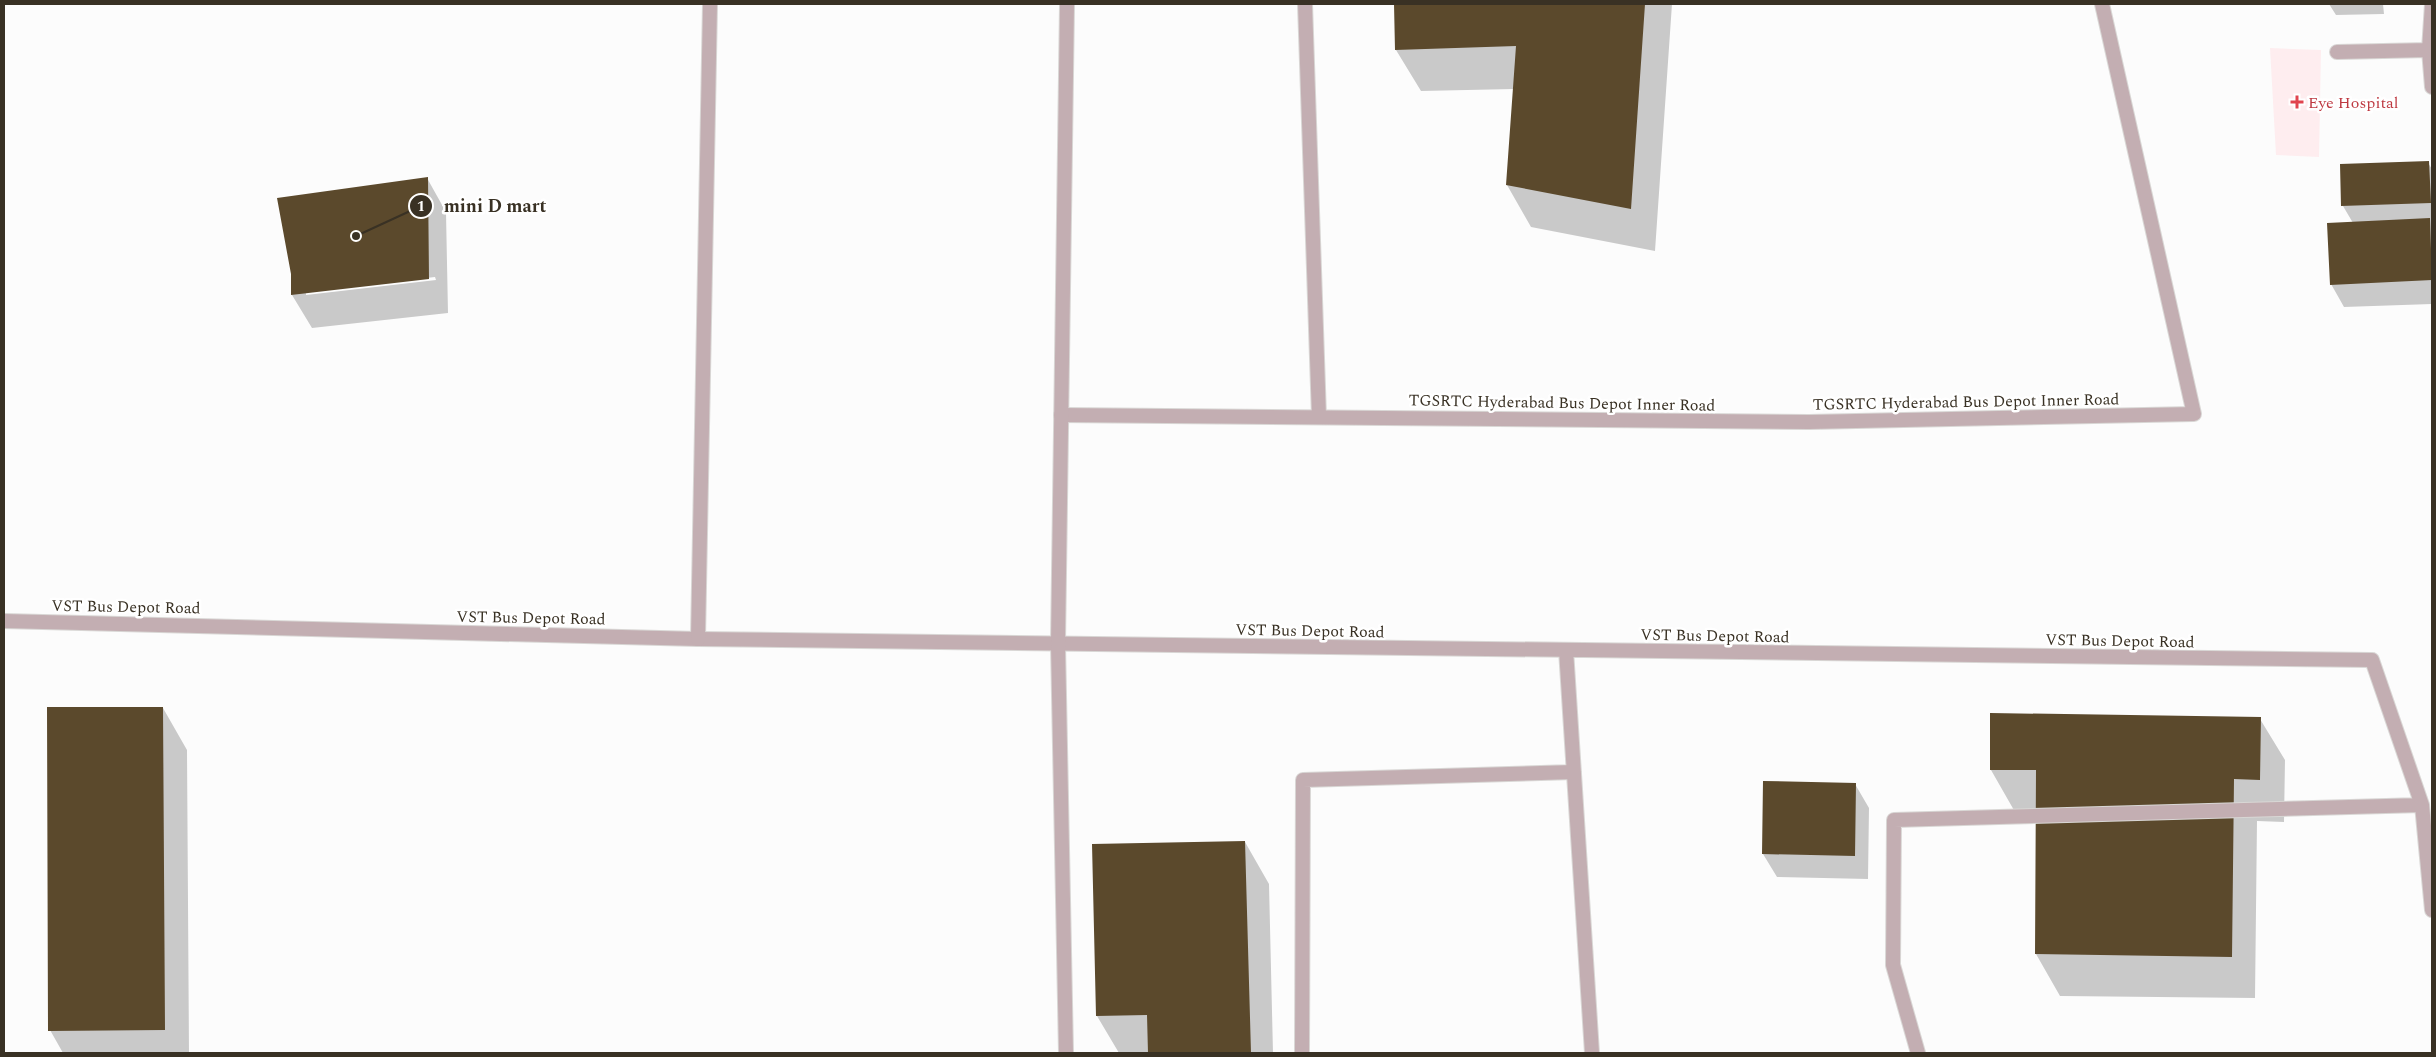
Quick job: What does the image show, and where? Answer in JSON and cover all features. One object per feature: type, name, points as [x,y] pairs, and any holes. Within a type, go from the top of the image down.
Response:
[{"type":"street","points":[[698,639],[710,4]]},
{"type":"street","points":[[1066,1053],[1058,644],[1068,4]]},
{"type":"street","points":[[1305,4],[1319,417]]},
{"type":"street","name":"TGSRTC Hyderabad Bus Depot Inner Road","points":[[1061,415],[1809,422],[2194,414],[2102,4]]},
{"type":"street","points":[[2432,4],[2429,50],[2432,87]]},
{"type":"street","points":[[2337,52],[2429,50]]},
{"type":"street","name":"VST Bus Depot Road","points":[[4,621],[698,639],[2372,660],[2422,805]]},
{"type":"street","points":[[1566,650],[1592,1053]]},
{"type":"street","points":[[1302,1053],[1303,780],[1574,772]]},
{"type":"street","points":[[1918,1053],[1893,965],[1894,820],[2422,805],[2432,910]]},
{"type":"shaded area","name":"Eye Hospital","points":[[2270,48],[2321,50],[2319,157],[2276,155]]},
{"type":"building","points":[[1394,4],[1645,4],[1631,209],[1506,185],[1516,46],[1395,50]]},
{"type":"building","points":[[2429,161],[2431,203],[2341,206],[2340,164]]},
{"type":"building","points":[[428,177],[429,279],[291,295],[291,274],[277,198]]},
{"type":"building","points":[[2430,218],[2432,280],[2330,285],[2327,223]]},
{"type":"building","points":[[47,707],[163,707],[165,1030],[48,1031]]},
{"type":"building","points":[[1990,713],[2261,717],[2260,780],[2234,779],[2232,957],[2035,954],[2036,770],[1990,770]]},
{"type":"building","points":[[1763,781],[1856,783],[1855,856],[1762,854]]},
{"type":"building","points":[[1245,841],[1251,1053],[1148,1053],[1147,1015],[1096,1016],[1092,844]]},
{"type":"place","name":"Eye Hospital","points":[[2297,102]]},
{"type":"place","name":"mini D mart","points":[[356,236]]}]
